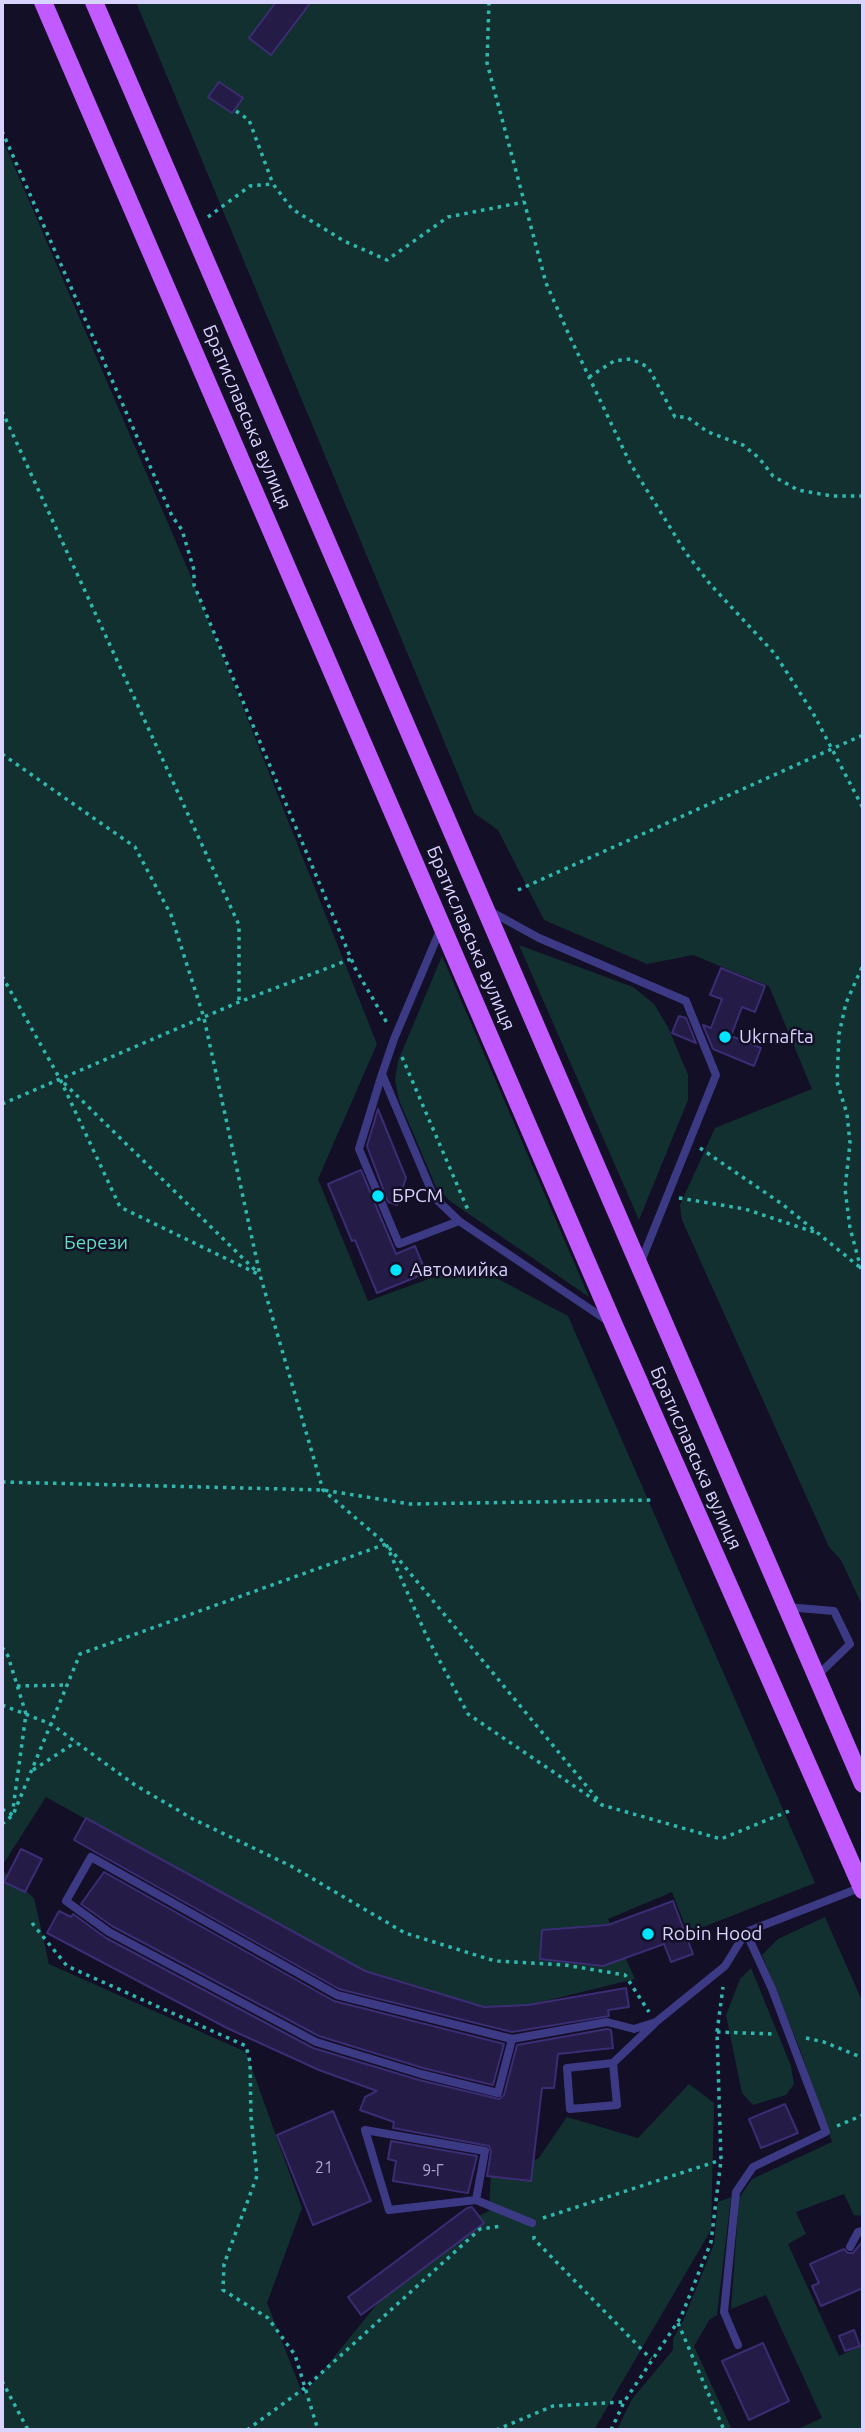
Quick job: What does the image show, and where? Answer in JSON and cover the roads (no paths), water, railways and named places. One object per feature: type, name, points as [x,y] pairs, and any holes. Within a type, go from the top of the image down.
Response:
[{"type":"main road","name":"Братиславська вулиця","points":[[43,2],[614,1325],[863,1888]]},
{"type":"main road","name":"Братиславська вулиця","points":[[94,2],[863,1784]]},
{"type":"lane","points":[[487,910],[539,937],[686,1001],[716,1075],[640,1264]]},
{"type":"lane","points":[[442,926],[394,1039],[359,1149],[399,1244],[459,1221]]},
{"type":"lane","points":[[382,1074],[434,1196],[459,1221],[614,1325]]},
{"type":"lane","points":[[787,1607],[834,1611],[850,1644],[817,1676]]},
{"type":"lane","points":[[512,2039],[498,2093],[421,2074],[316,2042],[109,1931],[66,1901],[91,1857],[337,1995],[512,2039],[607,2022],[634,2029],[656,2022]]},
{"type":"lane","points":[[613,2063],[617,2105],[570,2109],[567,2068],[613,2063],[656,2022],[725,1966],[746,1933],[863,1888]]},
{"type":"lane","points":[[738,2345],[724,2312],[736,2192],[752,2167],[826,2132],[772,1989],[746,1933]]},
{"type":"lane","points":[[476,2200],[485,2151],[365,2130],[389,2210],[476,2200],[532,2223]]},
{"type":"lane","points":[[850,2247],[858,2232],[863,2231]]},
{"type":"place","name":"Ukrnafta","points":[[725,1037]]},
{"type":"place","name":"БРСМ","points":[[378,1196]]},
{"type":"place","name":"Автомийка","points":[[396,1270]]},
{"type":"place","name":"Robin Hood","points":[[648,1934]]},
{"type":"park label","name":"Берези","points":[[96,1243]]}]
